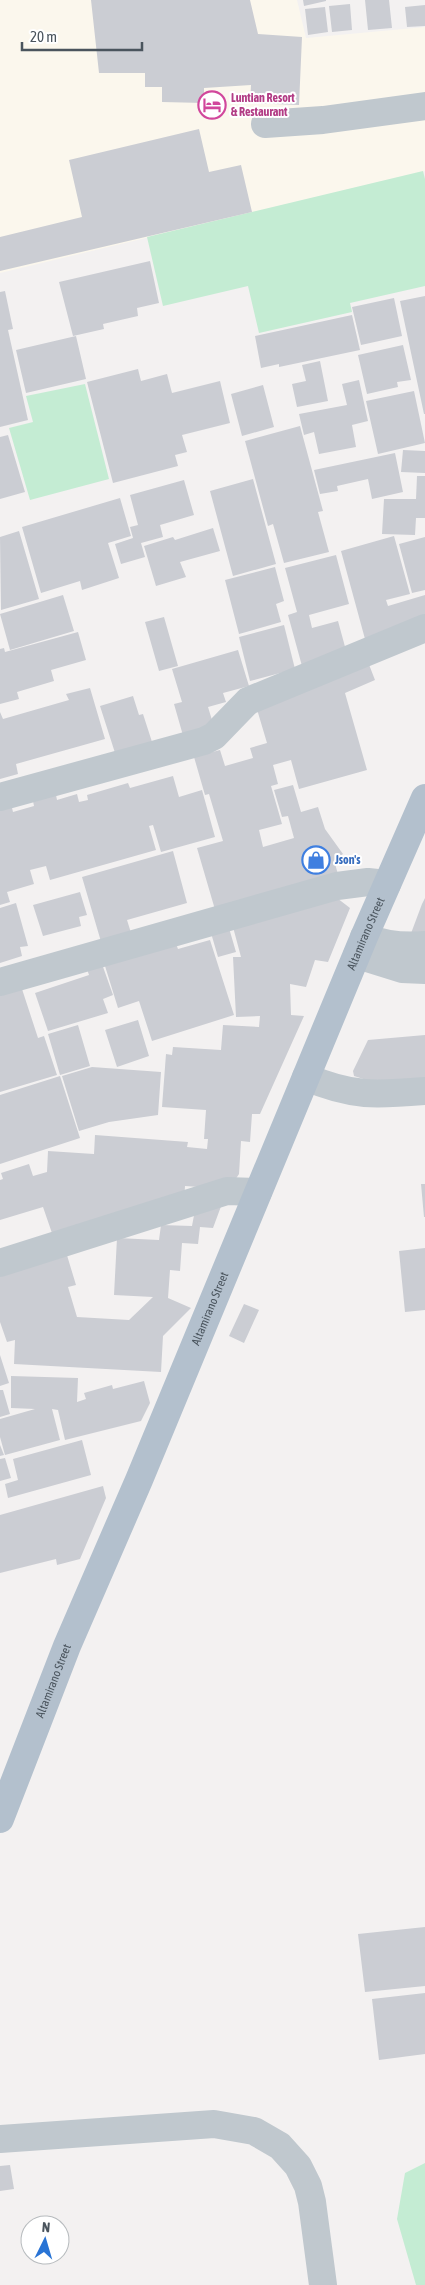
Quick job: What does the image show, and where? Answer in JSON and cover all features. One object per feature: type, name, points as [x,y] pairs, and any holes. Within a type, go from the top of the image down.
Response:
[{"type":"main road","name":"Altamirano Street","points":[[0,1819],[63,1655],[139,1480],[306,1077],[425,798]]},
{"type":"street","points":[[265,124],[323,120],[425,106]]},
{"type":"street","points":[[0,797],[204,741],[214,736],[248,701],[425,628]]},
{"type":"street","points":[[0,982],[337,886],[358,883],[387,884]]},
{"type":"street","points":[[361,946],[377,942],[397,946],[425,945]]},
{"type":"street","points":[[361,946],[402,969],[425,970]]},
{"type":"street","points":[[306,1077],[339,1090],[363,1094],[425,1091]]},
{"type":"street","points":[[0,1263],[227,1191],[258,1192]]},
{"type":"street","points":[[0,2139],[214,2124],[254,2131],[280,2146],[298,2166],[305,2179],[312,2202],[324,2285]]},
{"type":"shaded area","name":"Luntian Resort & Restaurant","points":[[0,0],[297,0],[306,38],[425,27],[425,171],[0,273]]},
{"type":"green space","points":[[423,171],[425,179],[425,286],[350,303],[352,312],[259,333],[248,286],[163,306],[147,237]]},
{"type":"green space","points":[[85,384],[109,479],[30,500],[9,428],[33,422],[26,396]]},
{"type":"green space","points":[[425,2163],[425,2285],[416,2285],[397,2219],[405,2173]]},
{"type":"building","points":[[91,0],[250,0],[258,34],[302,37],[299,105],[250,103],[251,85],[204,88],[204,103],[162,102],[162,87],[145,87],[145,73],[99,73]]},
{"type":"building","points":[[303,0],[326,0],[326,1],[304,6]]},
{"type":"building","points":[[365,0],[389,0],[392,28],[368,30]]},
{"type":"building","points":[[350,4],[352,30],[332,32],[329,6]]},
{"type":"building","points":[[425,5],[425,26],[407,27],[405,7]]},
{"type":"building","points":[[325,7],[328,32],[308,35],[305,9]]},
{"type":"building","points":[[199,129],[209,172],[241,165],[252,212],[0,271],[0,237],[82,217],[69,160]]},
{"type":"building","points":[[150,261],[159,303],[137,308],[138,316],[103,324],[104,329],[73,336],[59,282]]},
{"type":"building","points":[[5,291],[13,329],[8,330],[28,420],[0,427],[0,292]]},
{"type":"building","points":[[425,296],[425,414],[424,414],[400,301]]},
{"type":"building","points":[[394,298],[402,336],[361,345],[352,307]]},
{"type":"building","points":[[352,315],[360,350],[279,367],[279,364],[261,368],[255,336]]},
{"type":"building","points":[[76,336],[86,379],[26,393],[16,350]]},
{"type":"building","points":[[403,345],[411,380],[397,382],[398,387],[367,394],[358,355]]},
{"type":"building","points":[[320,361],[328,401],[297,407],[292,384],[306,381],[302,365]]},
{"type":"building","points":[[138,369],[141,381],[167,374],[172,393],[220,381],[230,423],[182,435],[187,452],[175,455],[178,466],[113,483],[87,382]]},
{"type":"building","points":[[359,380],[368,421],[352,425],[356,447],[319,454],[314,432],[304,435],[299,414],[347,405],[342,384]]},
{"type":"building","points":[[263,385],[274,427],[242,436],[231,394]]},
{"type":"building","points":[[414,391],[425,443],[378,454],[366,401]]},
{"type":"building","points":[[300,426],[323,511],[318,512],[329,552],[284,563],[273,524],[268,526],[245,441]]},
{"type":"building","points":[[8,435],[25,492],[0,499],[0,437]]},
{"type":"building","points":[[403,450],[425,451],[425,473],[401,472]]},
{"type":"building","points":[[395,453],[403,492],[372,499],[368,479],[337,486],[338,491],[320,494],[314,470]]},
{"type":"building","points":[[417,476],[425,476],[425,518],[416,518],[415,535],[382,534],[384,499],[416,499]]},
{"type":"building","points":[[253,479],[276,564],[233,576],[210,491]]},
{"type":"building","points":[[184,480],[194,515],[160,525],[163,537],[141,543],[145,557],[121,564],[115,544],[133,538],[130,527],[138,525],[130,495]]},
{"type":"building","points":[[120,498],[131,536],[108,543],[119,578],[82,590],[80,581],[41,593],[22,527]]},
{"type":"building","points":[[213,528],[220,551],[180,562],[186,577],[156,586],[144,546],[173,537],[175,540]]},
{"type":"building","points":[[19,531],[39,599],[1,610],[0,537]]},
{"type":"building","points":[[394,536],[410,594],[386,600],[388,606],[425,595],[425,623],[365,639],[341,551]]},
{"type":"building","points":[[425,537],[425,590],[412,593],[399,544]]},
{"type":"building","points":[[336,555],[349,604],[309,615],[312,628],[338,621],[347,654],[302,666],[288,615],[297,612],[285,568]]},
{"type":"building","points":[[275,567],[284,601],[276,604],[281,622],[239,634],[225,580]]},
{"type":"building","points":[[63,595],[74,631],[10,650],[0,614]]},
{"type":"building","points":[[164,617],[178,666],[159,671],[145,622]]},
{"type":"building","points":[[284,625],[295,669],[250,681],[239,637]]},
{"type":"building","points":[[78,632],[86,660],[51,670],[54,681],[17,692],[19,699],[0,704],[0,649],[4,648],[5,652]]},
{"type":"building","points":[[238,650],[249,686],[223,693],[226,702],[208,707],[215,730],[184,739],[174,704],[182,702],[172,669]]},
{"type":"building","points":[[368,662],[375,680],[345,693],[367,770],[299,789],[291,760],[273,765],[278,784],[271,786],[282,824],[259,830],[263,847],[294,838],[288,816],[282,817],[274,790],[293,785],[301,812],[318,807],[325,829],[343,854],[334,860],[339,878],[216,913],[197,848],[223,841],[209,794],[205,795],[194,757],[220,750],[225,766],[253,758],[250,748],[267,743],[256,706]]},
{"type":"building","points":[[90,688],[105,739],[16,764],[18,774],[0,779],[0,712],[3,719],[69,700],[66,694]]},
{"type":"building","points":[[133,696],[139,715],[143,714],[153,745],[116,756],[100,706]]},
{"type":"building","points":[[173,776],[179,797],[202,790],[215,837],[161,852],[153,825],[149,826],[156,850],[50,880],[46,866],[30,870],[34,884],[7,892],[10,902],[0,905],[0,807],[11,804],[13,812],[34,806],[33,801],[56,795],[57,800],[77,794],[79,802],[88,800],[87,795],[128,783],[130,788]]},
{"type":"building","points":[[173,851],[187,903],[127,920],[132,936],[102,945],[82,877]]},
{"type":"building","points":[[80,892],[87,915],[79,917],[81,926],[43,936],[33,905]]},
{"type":"building","points":[[337,898],[350,908],[328,962],[315,960],[306,987],[290,984],[291,1015],[304,1016],[260,1114],[252,1114],[250,1142],[241,1141],[239,1174],[229,1189],[185,1186],[184,1203],[53,1236],[43,1207],[0,1220],[0,1180],[3,1179],[1,1173],[29,1164],[33,1176],[47,1172],[48,1151],[94,1154],[95,1135],[188,1142],[187,1147],[207,1149],[208,1139],[204,1139],[206,1110],[162,1107],[166,1054],[172,1055],[173,1047],[221,1050],[223,1025],[259,1027],[260,1016],[236,1017],[233,957],[241,957],[233,927]]},
{"type":"building","points":[[425,898],[425,936],[410,936],[422,904]]},
{"type":"building","points":[[16,903],[28,946],[20,947],[22,956],[0,963],[0,908]]},
{"type":"building","points":[[229,928],[236,952],[218,957],[211,933]]},
{"type":"building","points":[[210,940],[234,1015],[152,1041],[139,1001],[118,1008],[105,966],[176,944],[178,949]]},
{"type":"building","points":[[102,964],[113,995],[103,999],[108,1013],[48,1031],[35,993],[89,975],[87,969]]},
{"type":"building","points":[[22,989],[38,1038],[44,1036],[57,1075],[0,1092],[0,996]]},
{"type":"building","points":[[138,1020],[149,1056],[117,1067],[105,1030]]},
{"type":"building","points":[[78,1025],[90,1066],[60,1075],[48,1034]]},
{"type":"building","points":[[425,1035],[425,1079],[376,1083],[354,1076],[353,1071],[368,1040]]},
{"type":"building","points":[[92,1067],[161,1072],[158,1115],[109,1122],[79,1131],[62,1076]]},
{"type":"building","points":[[60,1076],[80,1138],[0,1164],[0,1095]]},
{"type":"building","points":[[421,1184],[425,1184],[425,1217],[424,1217]]},
{"type":"building","points":[[223,1201],[213,1228],[200,1227],[198,1244],[182,1243],[180,1271],[170,1270],[168,1298],[191,1308],[163,1336],[161,1372],[14,1364],[15,1340],[7,1342],[0,1322],[0,1273],[66,1252],[76,1285],[68,1287],[77,1317],[129,1320],[153,1297],[114,1295],[117,1238],[159,1240],[161,1225],[192,1226],[195,1210]]},
{"type":"building","points":[[425,1248],[425,1310],[405,1312],[399,1251]]},
{"type":"building","points":[[244,1304],[259,1310],[244,1343],[229,1336]]},
{"type":"building","points":[[0,1355],[9,1383],[0,1386]]},
{"type":"building","points":[[11,1376],[78,1378],[77,1402],[86,1399],[84,1393],[112,1385],[113,1389],[144,1381],[150,1403],[141,1421],[65,1440],[58,1410],[52,1409],[60,1440],[5,1455],[0,1437],[0,1419],[35,1409],[11,1408]]},
{"type":"building","points":[[0,1390],[3,1390],[10,1414],[0,1417]]},
{"type":"building","points":[[82,1440],[91,1475],[8,1498],[5,1484],[18,1480],[13,1459]]},
{"type":"building","points":[[0,1445],[4,1455],[0,1456]]},
{"type":"building","points":[[5,1458],[11,1478],[0,1481],[0,1459]]},
{"type":"building","points":[[103,1486],[106,1498],[80,1559],[57,1565],[56,1559],[0,1573],[0,1515]]},
{"type":"building","points":[[425,1927],[425,1986],[365,1992],[358,1934]]},
{"type":"building","points":[[425,1993],[425,2054],[379,2060],[372,1999]]},
{"type":"building","points":[[10,2165],[14,2189],[0,2191],[0,2166]]},
{"type":"place","name":"Luntian Resort & Restaurant","points":[[212,105]]},
{"type":"place","name":"Json's","points":[[316,860]]}]
